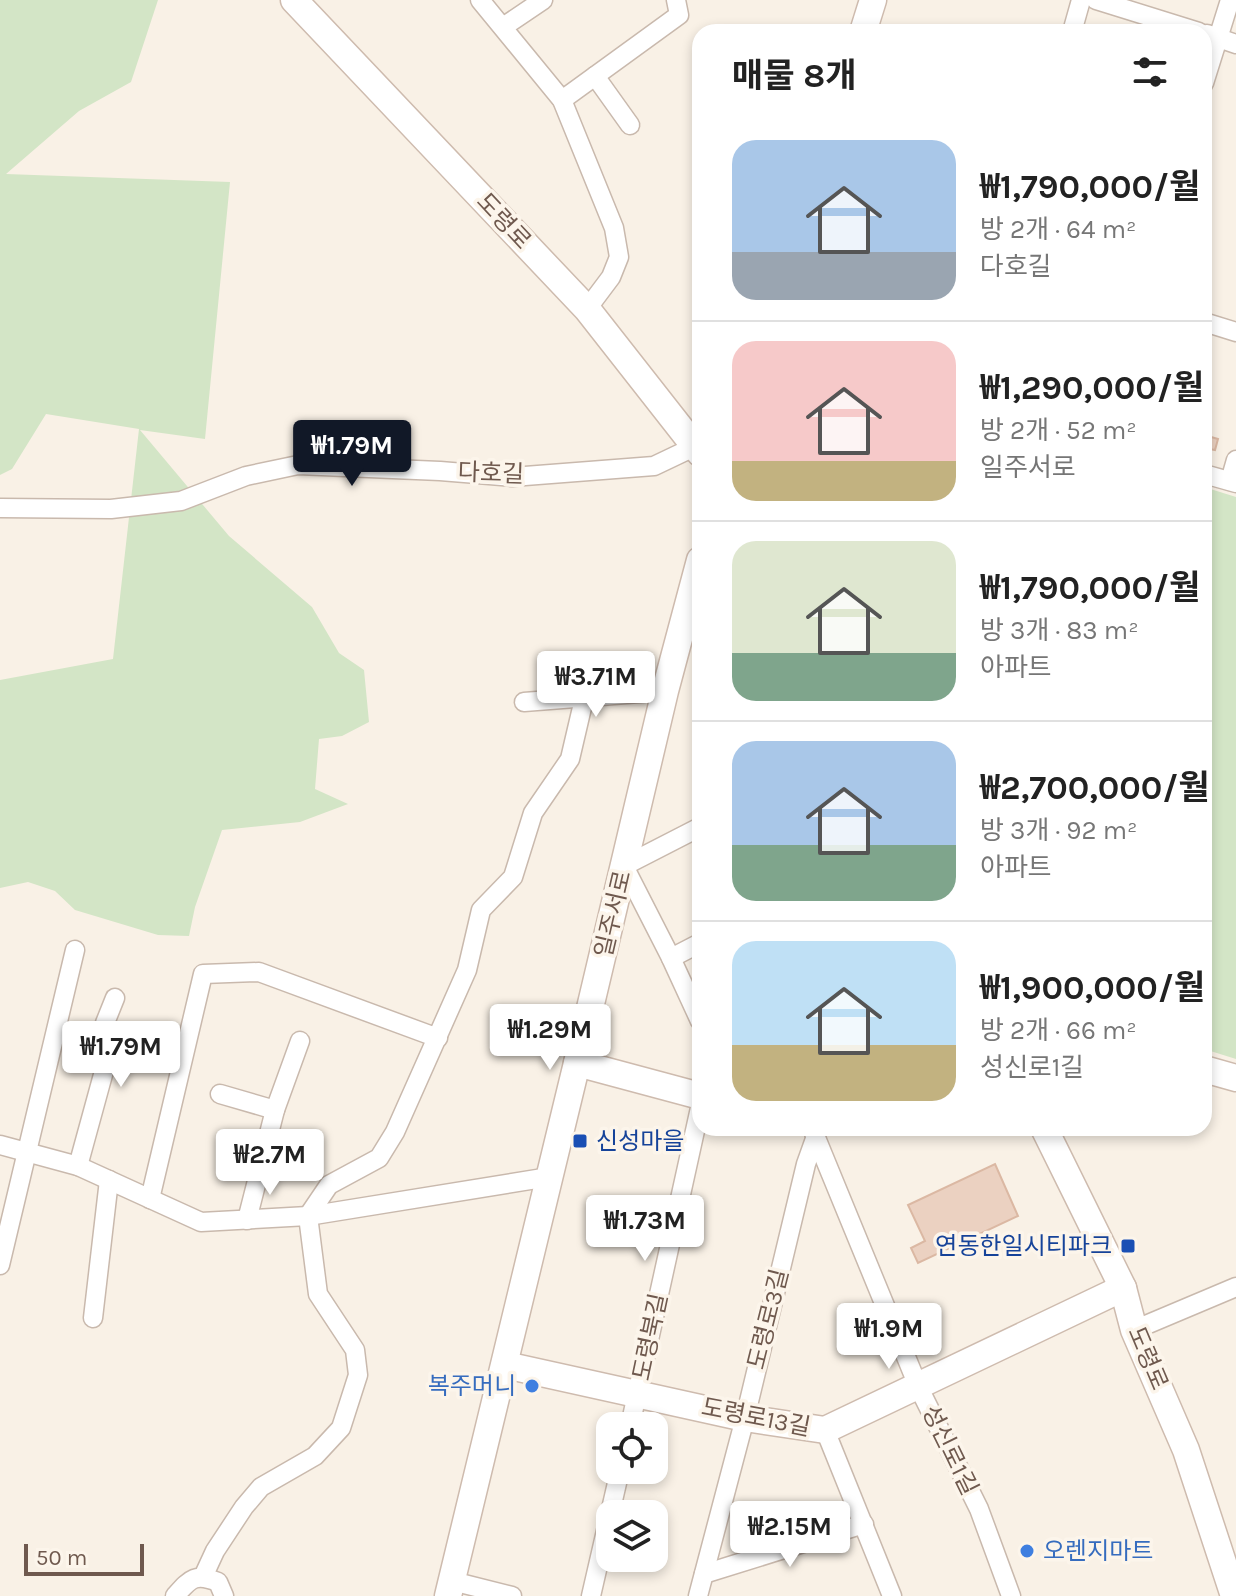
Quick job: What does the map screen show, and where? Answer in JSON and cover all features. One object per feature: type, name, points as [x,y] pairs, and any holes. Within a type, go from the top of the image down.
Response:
[{"type":"main road","name":"도령로","points":[[294,0],[587,309],[692,442]]},
{"type":"main road","points":[[866,24],[873,0]]},
{"type":"main road","name":"일주서로","points":[[450,1589],[692,589]]},
{"type":"main road","points":[[672,663],[692,644]]},
{"type":"main road","points":[[577,1063],[692,1094]]},
{"type":"main road","points":[[1212,1071],[1236,1078]]},
{"type":"main road","name":"도령로","points":[[1048,1136],[1123,1288],[1134,1330],[1186,1450],[1234,1596]]},
{"type":"main road","name":"도령로13길","points":[[505,1365],[745,1418],[825,1430],[1123,1288]]},
{"type":"street","points":[[480,0],[562,100],[614,228],[619,257],[611,277],[587,309]]},
{"type":"street","points":[[503,27],[543,0]]},
{"type":"street","points":[[562,100],[679,15],[676,0]]},
{"type":"street","points":[[1074,24],[1081,0]]},
{"type":"street","points":[[1096,0],[1173,24]]},
{"type":"street","points":[[1214,37],[1230,0]]},
{"type":"street","points":[[595,76],[630,125]]},
{"type":"street","points":[[1212,324],[1236,332]]},
{"type":"street","name":"다호길","points":[[0,508],[111,509],[181,501],[246,476],[298,465],[512,477],[654,466],[692,452]]},
{"type":"street","points":[[1212,476],[1233,482],[1236,460]]},
{"type":"street","points":[[524,702],[665,691]]},
{"type":"street","points":[[203,1577],[215,1551],[261,1487],[315,1456],[341,1428],[358,1375],[355,1350],[318,1294],[308,1216],[329,1185],[379,1158],[395,1132],[467,970],[481,910],[513,877],[533,813],[570,759],[584,699]]},
{"type":"street","points":[[692,831],[624,866],[692,1004]]},
{"type":"street","points":[[671,958],[692,947]]},
{"type":"street","points":[[0,1265],[75,950]]},
{"type":"street","points":[[150,1199],[203,974],[259,972],[438,1038]]},
{"type":"street","points":[[78,1166],[107,1060],[105,1023],[115,998]]},
{"type":"street","points":[[247,1220],[275,1110],[300,1041]]},
{"type":"street","points":[[220,1094],[275,1110]]},
{"type":"street","name":"도령북길","points":[[633,1412],[694,1136]]},
{"type":"street","name":"도령로3길","points":[[698,1596],[745,1418],[813,1136]]},
{"type":"street","name":"성신로1길","points":[[816,1136],[918,1386],[979,1509],[1011,1596]]},
{"type":"street","points":[[0,1145],[78,1166],[201,1222],[308,1216],[549,1177]]},
{"type":"street","points":[[93,1318],[109,1180]]},
{"type":"street","points":[[1134,1330],[1236,1287]]},
{"type":"street","points":[[825,1430],[892,1596]]},
{"type":"street","points":[[591,1596],[617,1484]]},
{"type":"street","points":[[704,1574],[864,1524]]},
{"type":"street","points":[[175,1596],[189,1580],[203,1577],[218,1582],[224,1596]]},
{"type":"street","points":[[450,1589],[512,1596]]},
{"type":"green space","points":[[0,0],[158,0],[131,82],[79,111],[6,174],[230,182],[205,439],[140,430],[229,536],[312,607],[339,653],[364,670],[369,722],[342,736],[319,739],[315,789],[348,804],[300,822],[222,830],[195,907],[189,936],[158,935],[75,910],[55,891],[28,882],[0,888],[0,680],[113,659],[139,429],[46,414],[12,469],[0,475]]},
{"type":"green space","points":[[1212,490],[1236,497],[1236,1059],[1212,1052]]},
{"type":"building","points":[[1212,437],[1218,439],[1215,450],[1212,449]]},
{"type":"building","points":[[995,1164],[1018,1216],[918,1263],[911,1248],[925,1241],[908,1205]]},
{"type":"place","name":"신성마을","points":[[580,1141]]},
{"type":"place","name":"연동한일시티파크","points":[[1128,1246]]},
{"type":"place","name":"복주머니","points":[[532,1386]]},
{"type":"place","name":"오렌지마트","points":[[1027,1551]]}]
